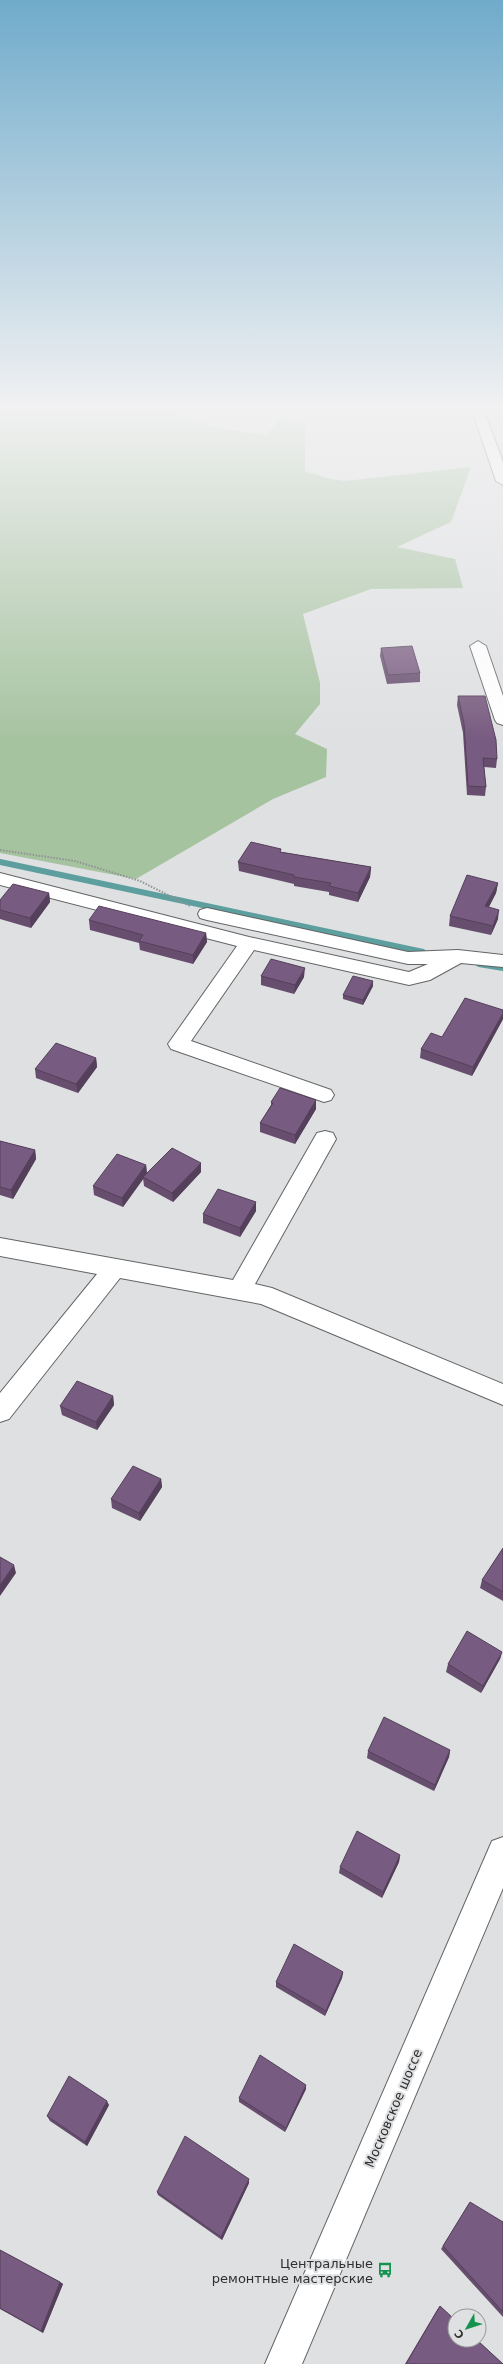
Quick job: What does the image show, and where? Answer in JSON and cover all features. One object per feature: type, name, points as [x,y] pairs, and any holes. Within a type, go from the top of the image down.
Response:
[{"type":"street","points":[[478,646],[503,720]]},
{"type":"street","points":[[0,879],[249,942],[409,979],[423,976],[458,956]]},
{"type":"street","points":[[207,914],[408,958],[458,956],[503,961]]},
{"type":"street","points":[[249,942],[178,1044],[324,1095]]},
{"type":"street","points":[[239,1291],[325,1139]]},
{"type":"street","points":[[0,1247],[239,1291],[264,1294],[503,1395]]},
{"type":"street","points":[[0,1411],[115,1268]]},
{"type":"street","name":"Московское шоссе","points":[[283,2364],[503,1852]]},
{"type":"path","points":[[0,850],[75,861],[140,881],[207,914]]},
{"type":"green space","points":[[0,519],[452,519],[451,522],[397,547],[455,559],[463,588],[371,589],[303,614],[320,683],[320,704],[295,734],[327,749],[326,777],[273,799],[136,879],[0,853]]},
{"type":"building","points":[[412,646],[420,673],[388,675],[381,648]]},
{"type":"building","points":[[458,696],[485,696],[496,740],[497,759],[483,758],[486,787],[468,786],[464,723]]},
{"type":"building","points":[[251,842],[281,849],[280,852],[371,867],[358,893],[329,886],[331,883],[294,877],[294,875],[238,862]]},
{"type":"building","points":[[467,875],[498,883],[485,906],[499,910],[493,926],[450,916]]},
{"type":"building","points":[[13,884],[49,893],[30,918],[0,910],[0,900]]},
{"type":"building","points":[[99,906],[206,933],[193,955],[139,941],[143,935],[89,920]]},
{"type":"building","points":[[271,959],[305,968],[295,985],[261,976]]},
{"type":"building","points":[[353,976],[373,981],[363,1000],[343,995]]},
{"type":"building","points":[[465,998],[503,1010],[503,1013],[473,1067],[421,1049],[431,1033],[442,1037]]},
{"type":"building","points":[[56,1043],[96,1058],[76,1084],[35,1069]]},
{"type":"building","points":[[280,1088],[316,1100],[295,1135],[260,1123],[273,1103],[271,1102]]},
{"type":"building","points":[[0,1141],[35,1150],[11,1190],[0,1187]]},
{"type":"building","points":[[172,1148],[201,1163],[172,1193],[143,1177]]},
{"type":"building","points":[[117,1154],[146,1165],[122,1198],[93,1186]]},
{"type":"building","points":[[218,1189],[256,1202],[240,1228],[203,1214]]},
{"type":"building","points":[[77,1381],[113,1396],[96,1422],[60,1406]]},
{"type":"building","points":[[133,1466],[161,1479],[139,1513],[111,1499]]},
{"type":"building","points":[[503,1548],[503,1592],[482,1580]]},
{"type":"building","points":[[0,1557],[14,1565],[0,1585]]},
{"type":"building","points":[[467,1631],[502,1652],[483,1686],[448,1664]]},
{"type":"building","points":[[384,1717],[450,1750],[435,1785],[368,1751]]},
{"type":"building","points":[[357,1831],[400,1855],[383,1892],[340,1867]]},
{"type":"building","points":[[294,1944],[343,1972],[326,2011],[276,1982]]},
{"type":"building","points":[[260,2055],[306,2085],[286,2128],[239,2098]]},
{"type":"building","points":[[69,2076],[107,2101],[85,2142],[47,2116]]},
{"type":"building","points":[[185,2136],[249,2179],[221,2237],[157,2192]]},
{"type":"building","points":[[470,2202],[503,2222],[503,2312],[443,2246]]},
{"type":"building","points":[[0,2250],[60,2282],[41,2331],[0,2308]]},
{"type":"building","points":[[440,2306],[447,2313],[447,2348],[486,2348],[503,2364],[406,2364]]},
{"type":"waterway","points":[[0,862],[423,952]]},
{"type":"waterway","points":[[479,964],[503,968]]},
{"type":"place","name":"Центральные ремонтные мастерские","points":[[385,2270]]}]
